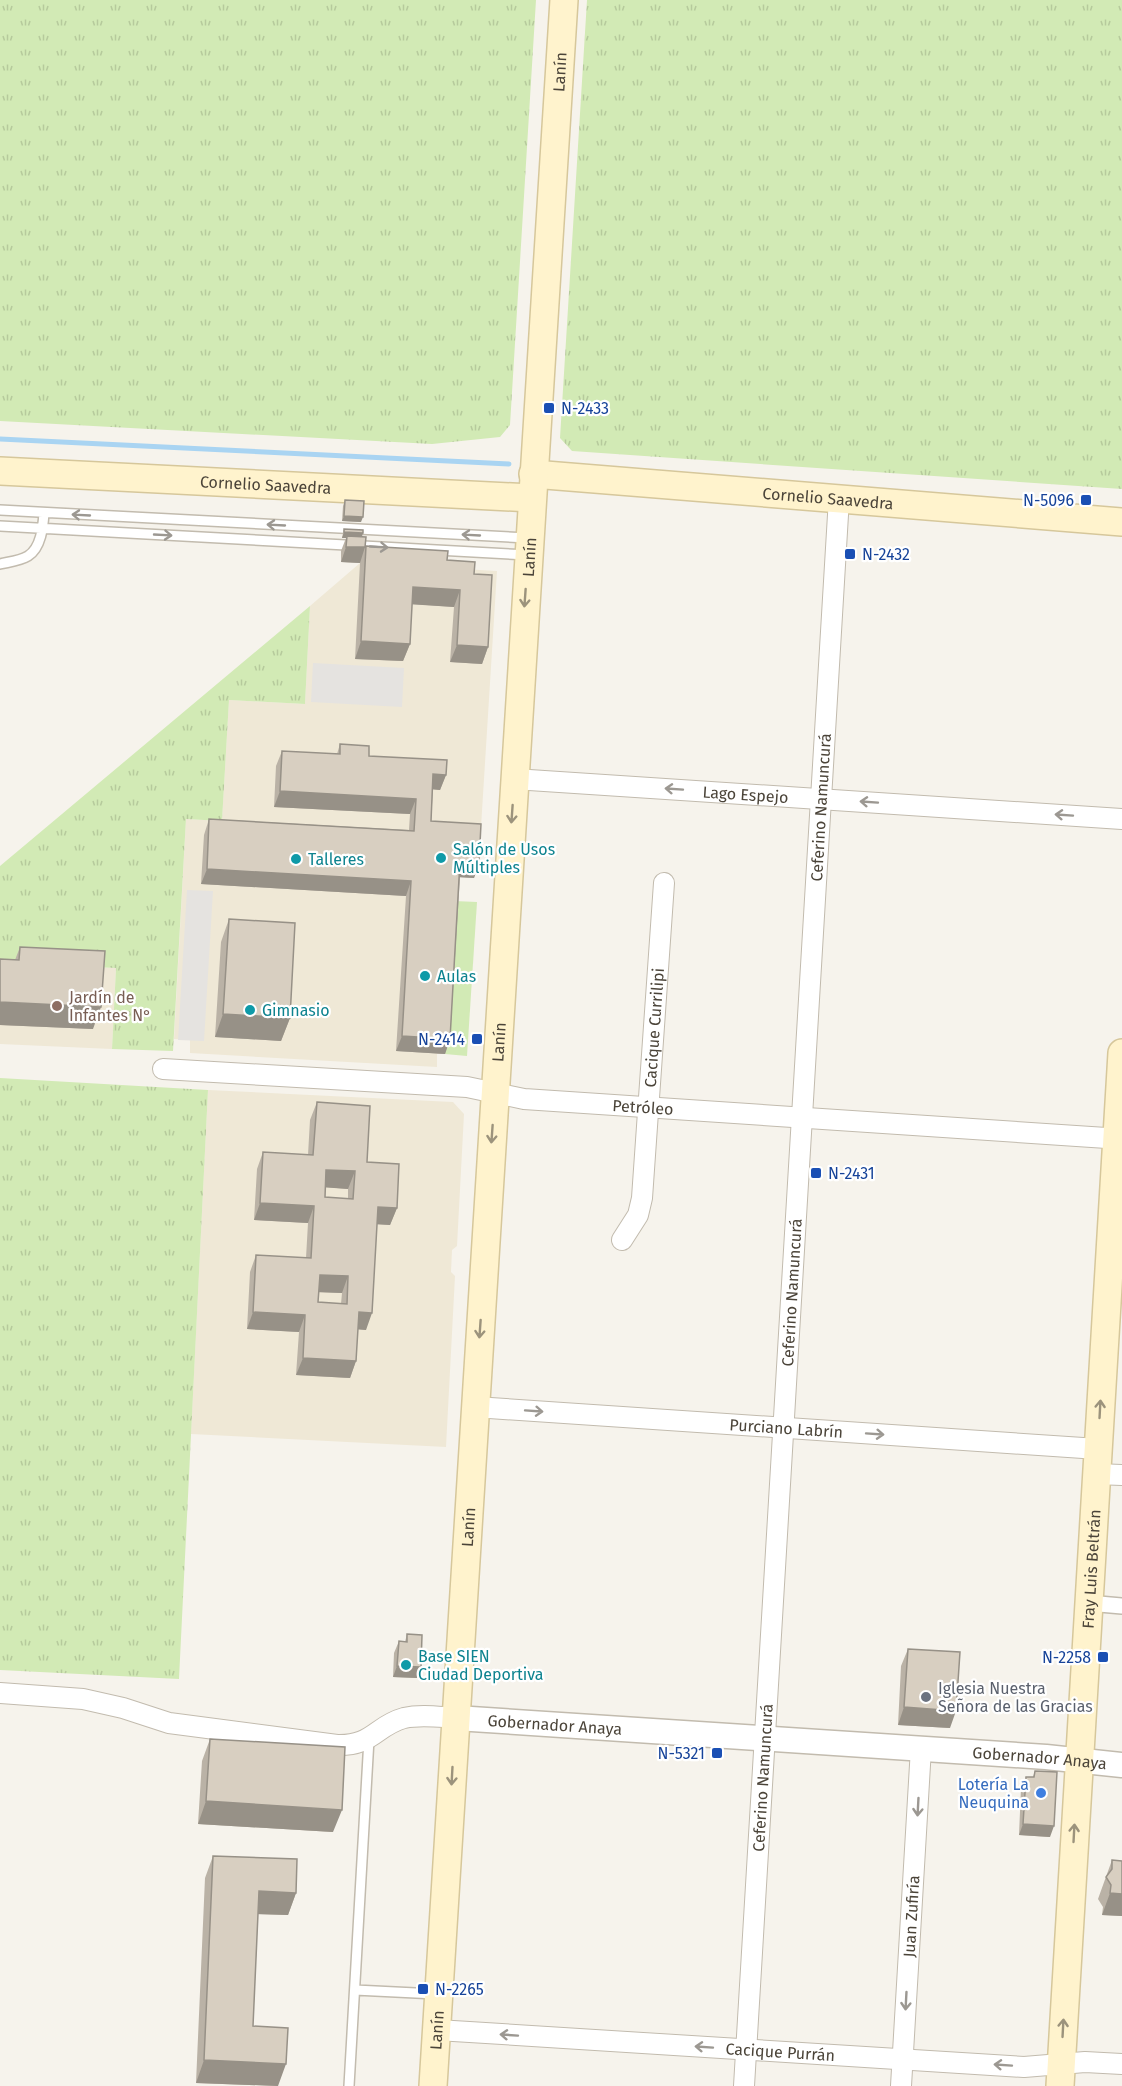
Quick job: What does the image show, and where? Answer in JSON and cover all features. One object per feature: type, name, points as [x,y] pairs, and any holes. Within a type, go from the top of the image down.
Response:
[{"type":"main road","name":"Lanín","points":[[433,2086],[564,0]]},
{"type":"main road","name":"Cornelio Saavedra","points":[[0,471],[532,486],[839,498],[1122,522]]},
{"type":"main road","name":"Fray Luis Beltrán","points":[[1061,2075],[1088,1603],[1105,1466],[1114,1304],[1122,1053]]},
{"type":"street","name":"Ceferino Namuncurá","points":[[744,2086],[839,498]]},
{"type":"street","name":"Lago Espejo","points":[[514,779],[1122,819]]},
{"type":"street","name":"Cacique Currilipi","points":[[622,1239],[638,1215],[641,1206],[664,883]]},
{"type":"street","name":"Petróleo","points":[[163,1069],[467,1087],[524,1099],[1119,1139]]},
{"type":"street","name":"Purciano Labrín","points":[[475,1407],[783,1428],[1105,1466]]},
{"type":"street","points":[[1088,1603],[1122,1606]]},
{"type":"street","name":"Gobernador Anaya","points":[[0,1693],[83,1699],[123,1708],[169,1723],[337,1745],[359,1744],[392,1723],[405,1718],[430,1716],[1046,1756],[1122,1765]]},
{"type":"street","name":"Juan Zufiría","points":[[901,2086],[921,1748]]},
{"type":"street","name":"Cacique Purrán","points":[[436,2030],[1024,2067],[1061,2075],[1085,2062],[1122,2064]]},
{"type":"lane","points":[[0,510],[529,547]]},
{"type":"lane","points":[[0,564],[28,556],[36,546],[43,529],[44,513]]},
{"type":"lane","points":[[0,526],[529,547]]},
{"type":"lane","points":[[349,2086],[369,1739]]},
{"type":"lane","points":[[355,1990],[439,1995]]},
{"type":"shaded area","points":[[360,563],[497,571],[480,843],[455,877],[445,1054],[437,1054],[437,1067],[190,1053],[190,1040],[174,1039],[186,819],[222,821],[229,700],[305,704],[310,606]]},
{"type":"shaded area","points":[[313,663],[404,668],[402,707],[311,702]]},
{"type":"shaded area","points":[[187,890],[213,891],[204,1041],[178,1040]]},
{"type":"shaded area","name":"Jardín de Infantes N°","points":[[0,963],[116,968],[112,1049],[0,1044]]},
{"type":"shaded area","points":[[208,1090],[453,1102],[464,1114],[457,1246],[452,1250],[451,1272],[455,1276],[446,1447],[191,1434]]},
{"type":"green space","points":[[0,0],[536,0],[510,425],[500,437],[432,444],[0,421]]},
{"type":"green space","points":[[587,0],[1122,0],[1122,489],[572,451],[560,438]]},
{"type":"green space","points":[[310,606],[305,704],[229,700],[222,821],[186,819],[173,1051],[112,1049],[116,968],[0,963],[0,866]]},
{"type":"green space","points":[[454,901],[477,902],[467,1056],[445,1054]]},
{"type":"green space","points":[[0,1078],[208,1090],[179,1679],[0,1670]]},
{"type":"building","points":[[345,500],[364,501],[363,517],[344,516]]},
{"type":"building","points":[[344,529],[363,530],[363,533],[344,532]]},
{"type":"building","points":[[347,536],[366,537],[365,547],[346,547]]},
{"type":"building","points":[[366,546],[448,551],[447,560],[475,562],[474,574],[492,575],[488,647],[457,645],[460,590],[413,587],[410,644],[361,641]]},
{"type":"building","points":[[340,744],[369,746],[369,756],[447,760],[446,775],[433,774],[431,821],[481,824],[479,863],[460,861],[450,1039],[402,1036],[411,881],[207,869],[209,819],[414,831],[416,799],[280,791],[282,751],[340,754]]},
{"type":"building","name":"Gimnasio","points":[[229,919],[295,923],[290,1018],[223,1014]]},
{"type":"building","points":[[20,947],[105,951],[101,1007],[0,1002],[0,959],[19,960]]},
{"type":"building","points":[[317,1102],[370,1106],[367,1162],[399,1164],[397,1208],[378,1207],[372,1313],[359,1312],[356,1361],[303,1358],[305,1315],[253,1312],[256,1255],[311,1258],[314,1206],[260,1203],[263,1152],[313,1155]],"holes":[[[326,1170],[355,1171],[353,1199],[325,1197]],[[320,1275],[348,1276],[347,1304],[318,1302]]]},
{"type":"building","points":[[407,1634],[422,1635],[421,1667],[397,1666],[399,1641],[407,1642]]},
{"type":"building","name":"Iglesia Nuestra Señora de las Gracias","points":[[908,1649],[960,1652],[956,1711],[904,1707]]},
{"type":"building","points":[[210,1739],[345,1747],[342,1810],[206,1801]]},
{"type":"building","points":[[1035,1771],[1057,1772],[1054,1826],[1023,1824],[1026,1777],[1034,1777]]},
{"type":"building","points":[[213,1856],[297,1859],[296,1893],[259,1891],[253,2026],[288,2028],[286,2064],[204,2060]]},
{"type":"building","points":[[1112,1860],[1122,1861],[1122,1894],[1110,1893],[1111,1885],[1106,1877],[1112,1869]]},
{"type":"waterway","points":[[0,439],[509,464]]},
{"type":"place","name":"N-2433","points":[[549,408]]},
{"type":"place","name":"N-5096","points":[[1086,500]]},
{"type":"place","name":"N-2432","points":[[850,554]]},
{"type":"place","name":"Salón de Usos Múltiples","points":[[441,858]]},
{"type":"place","name":"Talleres","points":[[296,859]]},
{"type":"place","name":"Aulas","points":[[425,976]]},
{"type":"place","name":"Jardín de Infantes N°","points":[[57,1006]]},
{"type":"place","name":"Gimnasio","points":[[250,1010]]},
{"type":"place","name":"N-2414","points":[[477,1039]]},
{"type":"place","name":"N-2431","points":[[816,1173]]},
{"type":"place","name":"N-2258","points":[[1103,1657]]},
{"type":"place","name":"Base SIEN Ciudad Deportiva","points":[[406,1665]]},
{"type":"place","name":"Iglesia Nuestra Señora de las Gracias","points":[[926,1697]]},
{"type":"place","name":"N-5321","points":[[717,1753]]},
{"type":"place","name":"Lotería La Neuquina","points":[[1041,1793]]},
{"type":"place","name":"N-2265","points":[[423,1989]]}]
